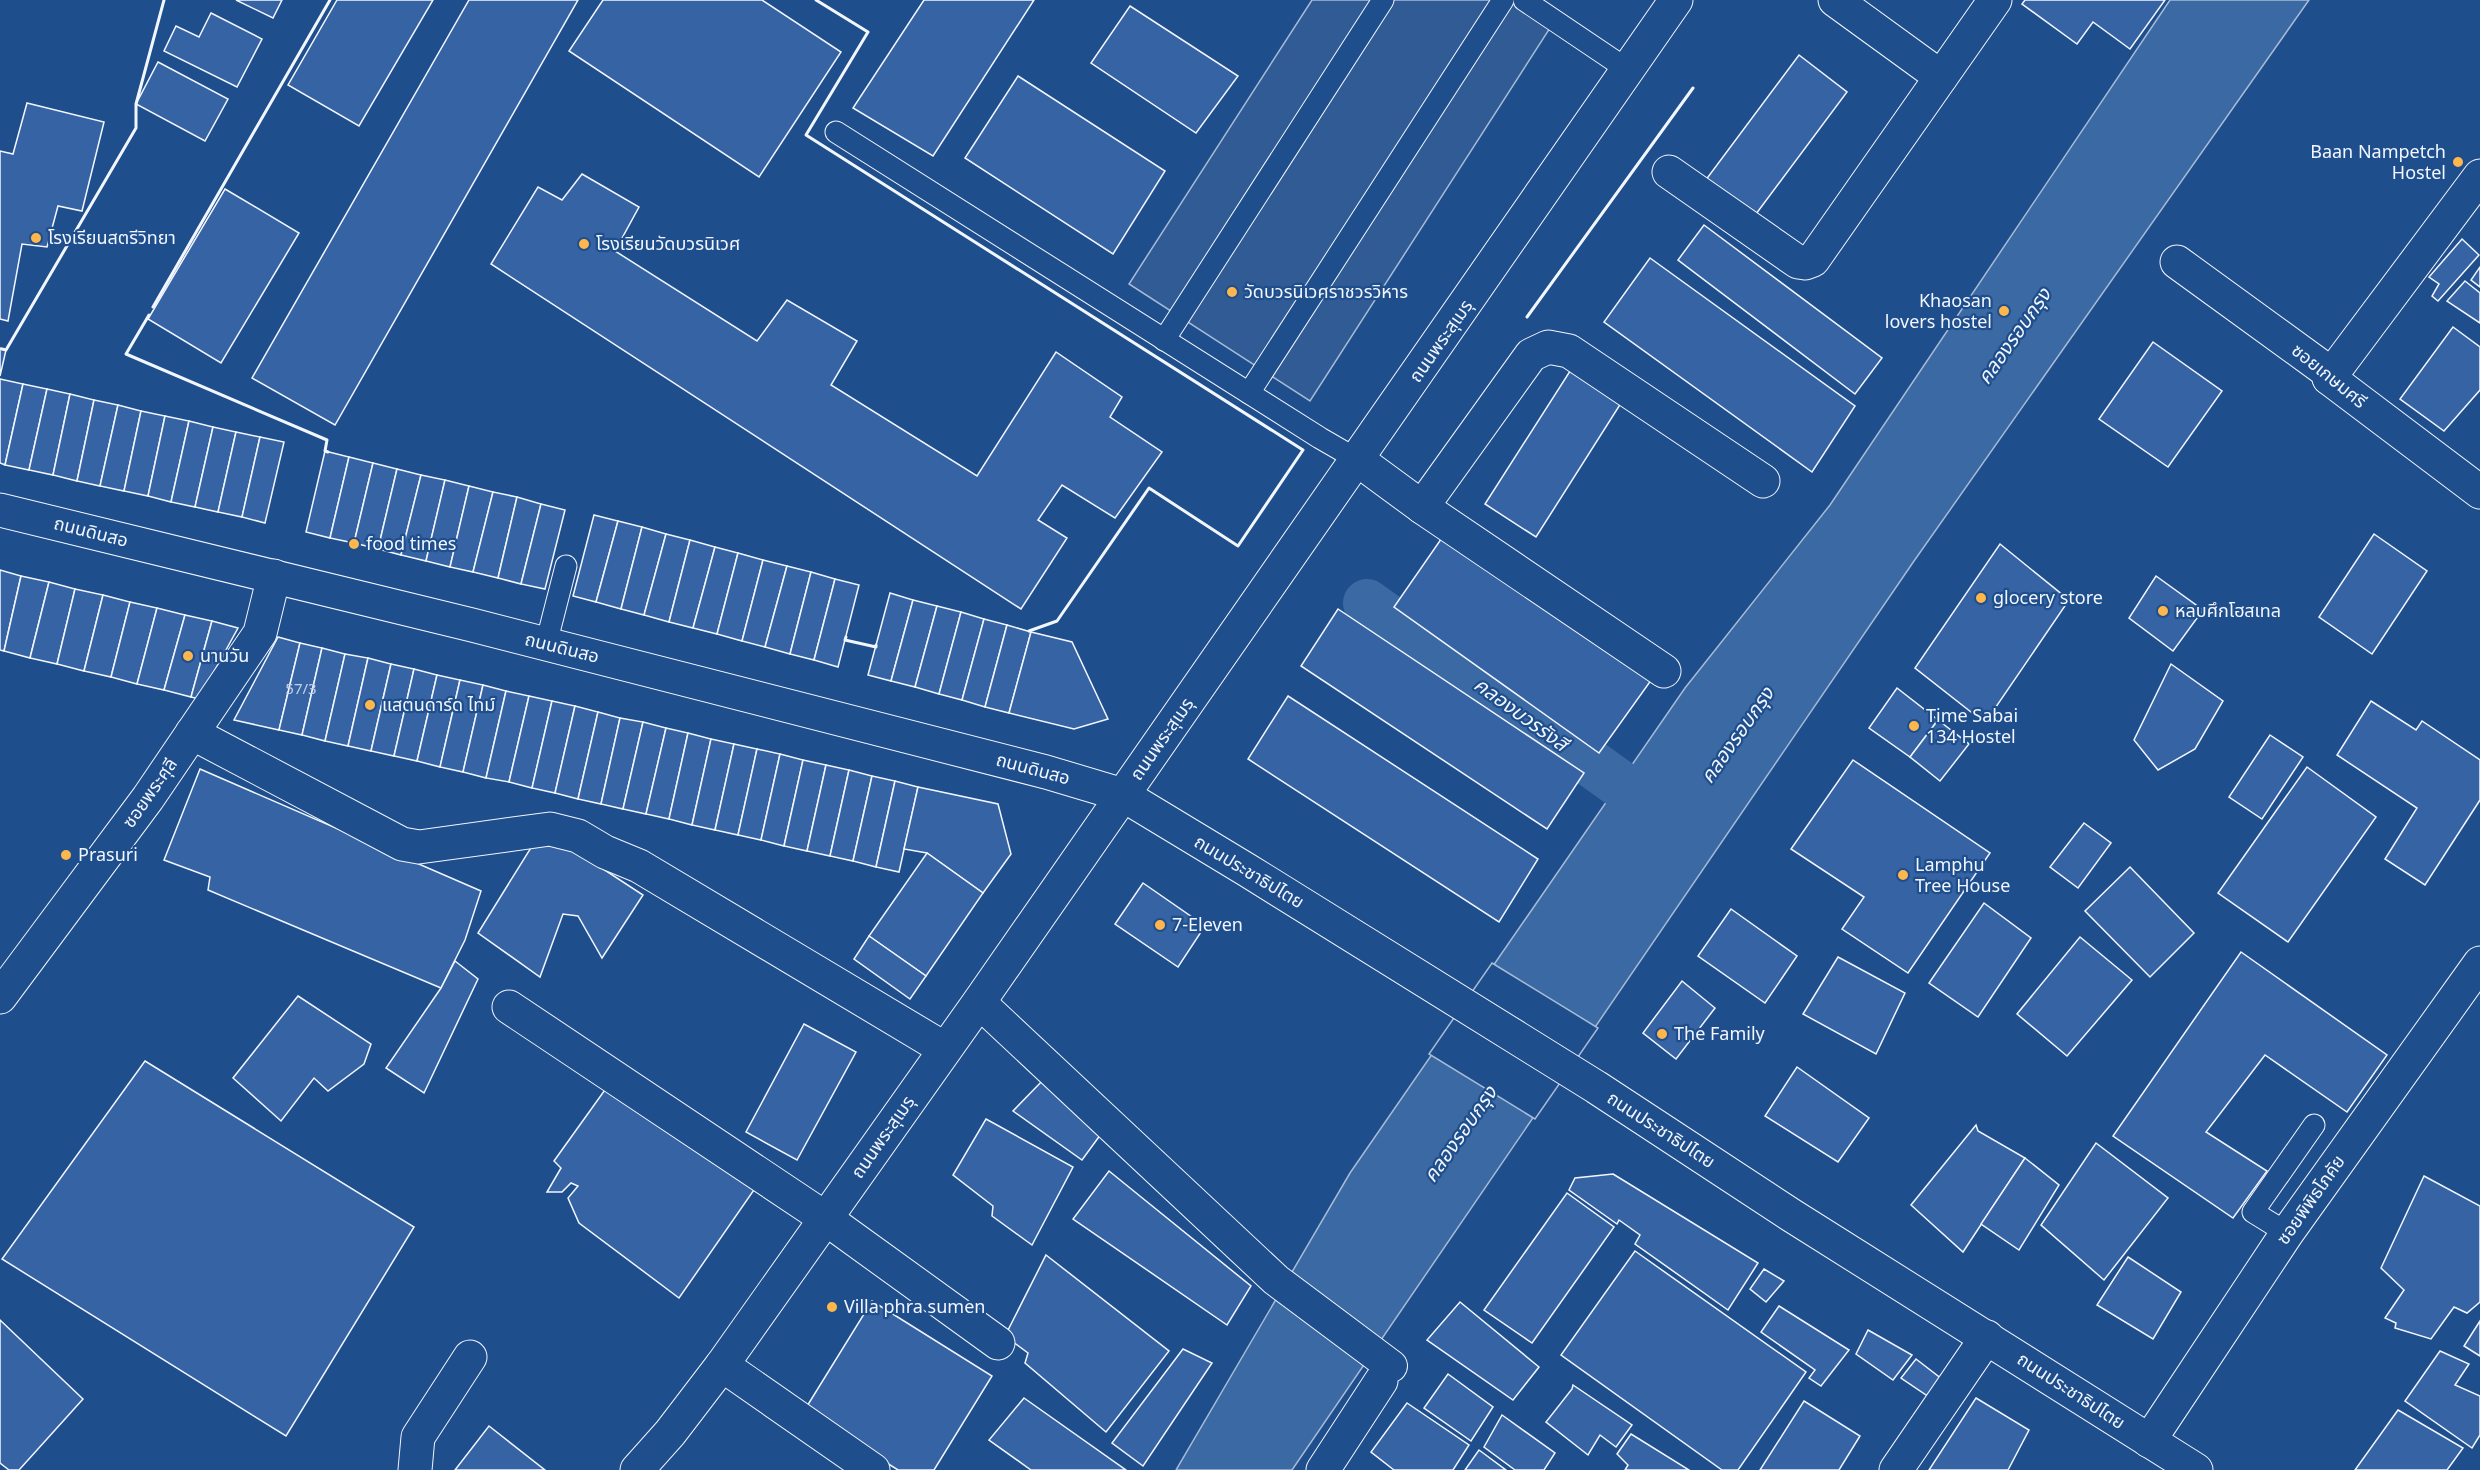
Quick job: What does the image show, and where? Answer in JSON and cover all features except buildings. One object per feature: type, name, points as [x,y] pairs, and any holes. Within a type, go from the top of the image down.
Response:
[{"type":"street","name":"ถนนพระสุเมรุ","points":[[638,1470],[670,1433],[722,1365],[979,1002],[1676,0]]},
{"type":"street","points":[[1835,0],[1941,77]]},
{"type":"street","points":[[1669,172],[1798,262],[1813,261],[1995,0]]},
{"type":"street","points":[[2330,378],[2480,176]]},
{"type":"street","name":"ซอยเกษมศรี","points":[[2177,262],[2326,371],[2330,378],[2480,492]]},
{"type":"street","points":[[1422,507],[1531,355],[1548,347],[1569,351],[1763,481]]},
{"type":"street","points":[[1358,460],[1422,507],[1664,671]]},
{"type":"street","name":"ถนนดินสอ","points":[[0,510],[546,644],[1035,769],[1123,795]]},
{"type":"street","name":"ซอยพระศุลี","points":[[0,997],[148,798],[260,633],[274,576]]},
{"type":"street","points":[[192,733],[402,844],[419,847],[550,829],[578,836],[605,852],[639,866],[945,1049]]},
{"type":"street","name":"ถนนประชาธิปไตย","points":[[1123,795],[1596,1087],[1791,1215],[1987,1337],[2191,1469]]},
{"type":"street","name":"ซอยพิพิธโภคัย","points":[[2149,1441],[2287,1233],[2480,963]]},
{"type":"street","points":[[979,1002],[1276,1280],[1386,1369],[1323,1470]]},
{"type":"street","points":[[509,1008],[825,1218],[998,1343]]},
{"type":"street","points":[[1896,1470],[1987,1337]]},
{"type":"street","points":[[415,1470],[418,1437],[470,1357]]},
{"type":"street","points":[[722,1365],[873,1470]]},
{"type":"lane","points":[[1164,340],[1383,0]]},
{"type":"lane","points":[[1249,393],[1503,0]]},
{"type":"lane","points":[[1524,0],[1628,70]]},
{"type":"lane","points":[[836,132],[1358,460]]},
{"type":"lane","points":[[546,644],[566,566]]},
{"type":"lane","points":[[2287,1233],[2253,1212],[2314,1125]]},
{"type":"shaded area","points":[[1312,0],[1538,0],[1559,14],[1310,401],[1129,284]]},
{"type":"water","name":"คลองรอบกรุง","points":[[2170,0],[2309,0],[1914,561],[1292,1470],[1176,1470],[1350,1173],[1685,688],[1830,505]]},
{"type":"pier","points":[[1492,963],[1598,1028],[1535,1119],[1429,1054]]},
{"type":"waterway","name":"คลองบวรรังสี","points":[[1367,603],[1673,822]]},
{"type":"wall","points":[[2,349],[6,350],[136,128],[136,104],[164,0]]},
{"type":"wall","points":[[153,307],[330,0]]},
{"type":"wall","points":[[816,0],[868,32],[806,135],[1303,450],[1238,546],[1149,488],[1057,621],[1029,631]]},
{"type":"wall","points":[[1527,317],[1693,88]]},
{"type":"wall","points":[[149,315],[126,354],[327,440],[325,451],[328,452]]},
{"type":"wall","points":[[846,637],[845,640],[876,647],[876,645]]},
{"type":"place","name":"Baan Nampetch Hostel","points":[[2458,162]]},
{"type":"place","name":"โรงเรียนสตรีวิทยา","points":[[36,238]]},
{"type":"place","name":"โรงเรียนวัดบวรนิเวศ","points":[[584,244]]},
{"type":"place","name":"วัดบวรนิเวศราชวรวิหาร","points":[[1232,292]]},
{"type":"place","name":"Khaosan lovers hostel","points":[[2004,311]]},
{"type":"place","name":"food times","points":[[354,544]]},
{"type":"place","name":"glocery store","points":[[1981,598]]},
{"type":"place","name":"หลบศึกโฮสเทล","points":[[2163,611]]},
{"type":"place","name":"นานวัน","points":[[188,656]]},
{"type":"place","name":"แสตนดาร์ด ไทม์","points":[[370,705]]},
{"type":"place","name":"Time Sabai 134 Hostel","points":[[1914,726]]},
{"type":"place","name":"Prasuri","points":[[66,855]]},
{"type":"place","name":"Lamphu Tree House","points":[[1903,875]]},
{"type":"place","name":"7-Eleven","points":[[1160,925]]},
{"type":"place","name":"The Family","points":[[1662,1034]]},
{"type":"place","name":"Villa phra sumen","points":[[832,1307]]}]
